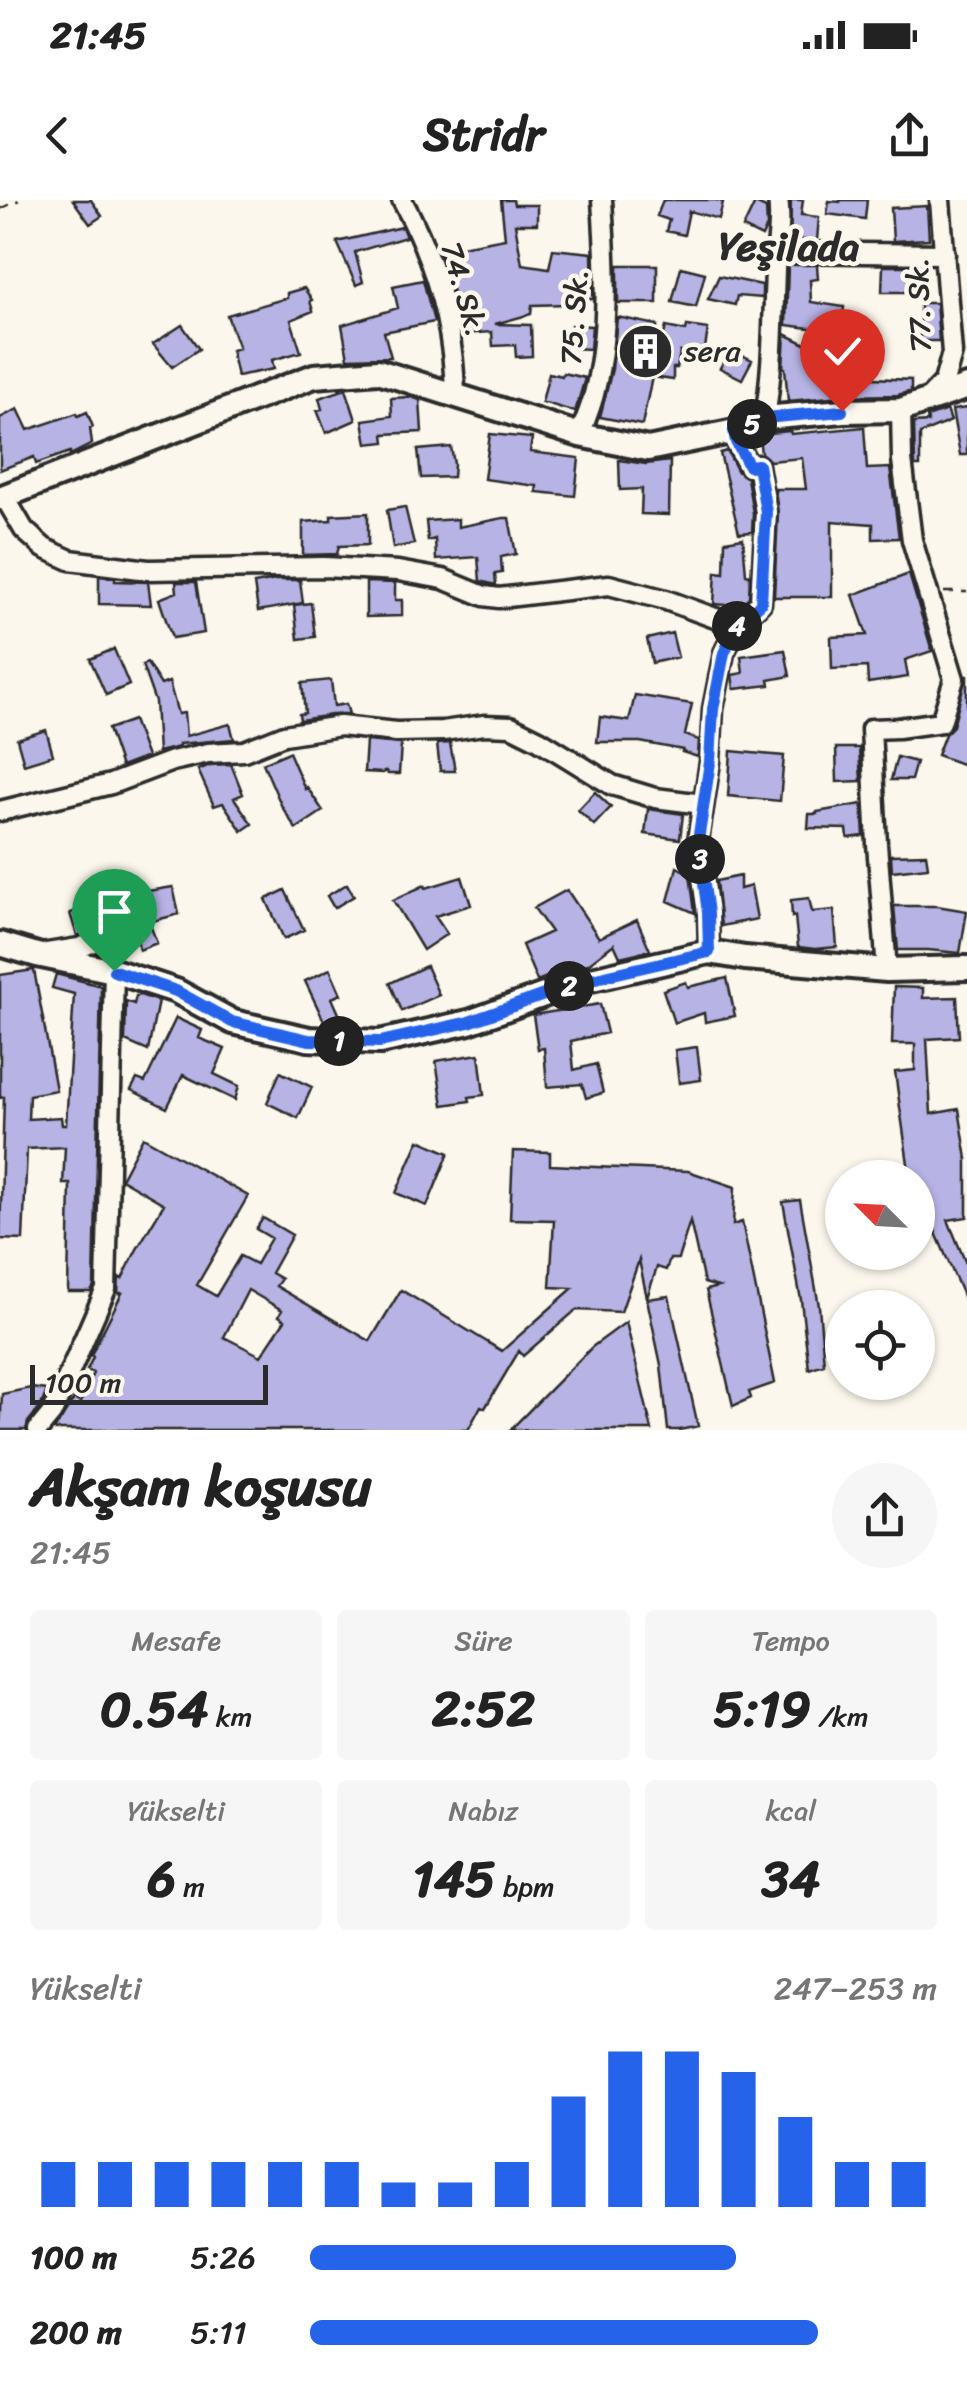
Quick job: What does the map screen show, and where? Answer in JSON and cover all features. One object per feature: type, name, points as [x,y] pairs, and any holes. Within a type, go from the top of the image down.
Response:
[{"type":"street","name":"74. Sk.","points":[[402,200],[418,227],[444,308],[454,358],[455,396]]},
{"type":"street","name":"75. Sk.","points":[[580,435],[595,390],[613,256],[602,200]]},
{"type":"street","points":[[765,418],[772,372],[778,200]]},
{"type":"street","name":"77. Sk.","points":[[926,400],[944,382],[952,354],[940,200]]},
{"type":"street","points":[[776,252],[944,254]]},
{"type":"street","points":[[737,626],[666,600],[609,585],[499,598],[484,596],[443,578],[398,572],[324,567],[148,570],[70,560],[44,548],[24,530],[2,497],[314,376],[378,371],[580,435],[648,449],[734,431],[765,418],[901,410],[967,387]]},
{"type":"street","points":[[887,970],[871,729],[942,722],[954,679],[912,540],[902,460],[901,410]]},
{"type":"street","points":[[709,952],[698,841],[710,762],[713,709],[724,653],[737,626],[761,603],[766,512],[758,465],[749,466],[734,431]]},
{"type":"street","points":[[0,811],[112,784],[172,761],[244,751],[284,735],[340,726],[396,732],[511,726],[612,786],[655,798],[703,804]]},
{"type":"street","points":[[37,955],[79,948],[129,928]]},
{"type":"street","points":[[0,944],[114,971],[176,991],[232,1022],[309,1040],[380,1042],[469,1022],[583,981],[709,952],[887,970],[967,968]]},
{"type":"street","points":[[38,1430],[52,1412],[106,1289],[114,971]]},
{"type":"path","points":[[0,209],[19,200]]},
{"type":"building","points":[[73,200],[91,200],[102,216],[90,224]]},
{"type":"building","points":[[501,200],[513,200],[514,205],[537,205],[537,224],[515,224],[522,264],[549,268],[553,249],[592,253],[593,299],[532,305],[531,314],[495,324],[531,325],[532,356],[516,357],[515,345],[493,346],[492,332],[462,334],[440,250],[505,238]]},
{"type":"building","points":[[663,200],[723,202],[719,219],[689,211],[684,235],[666,231],[669,220],[657,216]]},
{"type":"building","points":[[791,200],[803,200],[801,215],[819,217],[817,240],[790,240]]},
{"type":"building","points":[[867,200],[865,219],[827,214],[829,201]]},
{"type":"building","points":[[755,203],[766,208],[767,226],[762,237],[743,228]]},
{"type":"building","points":[[927,206],[929,239],[893,241],[891,208]]},
{"type":"building","points":[[402,227],[406,237],[355,252],[363,282],[356,285],[337,242]]},
{"type":"building","points":[[618,265],[657,265],[657,303],[618,303]]},
{"type":"building","points":[[788,265],[817,265],[818,279],[810,280],[811,302],[844,307],[841,332],[786,325]]},
{"type":"building","points":[[883,266],[917,266],[917,292],[882,292]]},
{"type":"building","points":[[681,267],[705,273],[696,307],[672,302]]},
{"type":"building","points":[[719,276],[762,285],[762,298],[737,296],[735,305],[708,299]]},
{"type":"building","points":[[423,280],[434,322],[384,332],[391,357],[348,358],[342,325],[398,308],[393,286]]},
{"type":"building","points":[[304,288],[312,300],[313,311],[291,320],[301,352],[272,360],[274,369],[237,376],[231,350],[239,348],[227,315],[287,298],[287,293]]},
{"type":"building","points":[[920,303],[936,303],[939,341],[920,341]]},
{"type":"building","points":[[617,317],[657,325],[660,350],[666,327],[686,331],[687,326],[708,329],[704,355],[680,352],[673,380],[652,377],[642,425],[600,417],[612,369]]},
{"type":"building","points":[[182,325],[199,349],[172,367],[153,344]]},
{"type":"building","points":[[571,325],[592,326],[590,349],[570,348]]},
{"type":"building","points":[[785,334],[847,364],[850,334],[863,335],[862,356],[874,356],[874,378],[911,380],[911,391],[788,401],[783,368]]},
{"type":"building","points":[[730,349],[752,360],[742,379],[720,368]]},
{"type":"building","points":[[549,373],[585,378],[575,412],[542,402]]},
{"type":"building","points":[[346,389],[356,420],[326,433],[317,410],[322,409],[319,398]]},
{"type":"building","points":[[391,398],[420,400],[422,432],[384,434],[385,442],[367,444],[363,420],[392,416]]},
{"type":"building","points":[[967,408],[967,455],[960,455],[952,410]]},
{"type":"building","points":[[18,409],[28,430],[87,412],[93,427],[92,444],[70,455],[36,464],[34,457],[0,470],[0,418]]},
{"type":"building","points":[[947,410],[951,421],[920,434],[920,466],[915,466],[914,423],[928,422],[927,417]]},
{"type":"building","points":[[864,427],[867,469],[890,468],[899,538],[873,539],[873,524],[832,521],[832,597],[774,597],[778,513],[775,489],[806,489],[802,458],[770,461],[761,453],[759,437],[790,431],[791,434]]},
{"type":"building","points":[[490,434],[532,438],[530,452],[579,458],[575,496],[536,492],[537,486],[484,479]]},
{"type":"building","points":[[451,447],[453,477],[421,478],[418,450]]},
{"type":"building","points":[[727,451],[738,472],[747,478],[752,532],[739,533],[720,453]]},
{"type":"building","points":[[619,460],[646,464],[670,461],[669,515],[641,514],[642,489],[620,490]]},
{"type":"building","points":[[405,507],[414,544],[393,548],[387,510]]},
{"type":"building","points":[[368,513],[368,545],[339,546],[337,554],[303,555],[303,522],[331,520],[331,515]]},
{"type":"building","points":[[509,518],[516,554],[501,557],[502,573],[495,574],[496,585],[480,581],[478,557],[436,560],[435,539],[428,541],[426,521],[458,519],[458,527]]},
{"type":"building","points":[[743,538],[746,574],[750,575],[749,597],[740,606],[714,604],[716,572],[724,573],[725,541]]},
{"type":"building","points":[[909,574],[932,651],[905,660],[908,677],[868,683],[867,667],[832,669],[831,637],[867,635],[853,595]]},
{"type":"building","points":[[99,576],[115,581],[148,582],[151,605],[99,604]]},
{"type":"building","points":[[300,580],[303,603],[258,611],[254,584]]},
{"type":"building","points":[[176,582],[196,582],[204,633],[172,638],[159,599],[177,592]]},
{"type":"building","points":[[366,582],[395,583],[395,600],[402,600],[402,616],[366,617]]},
{"type":"building","points":[[311,603],[315,637],[298,639],[294,605]]},
{"type":"building","points":[[672,633],[678,657],[652,663],[647,639]]},
{"type":"building","points":[[114,649],[129,685],[106,695],[90,659]]},
{"type":"building","points":[[785,650],[790,676],[769,680],[770,685],[734,689],[732,675],[743,673],[741,656]]},
{"type":"building","points":[[147,663],[161,685],[169,682],[178,714],[184,713],[186,736],[230,724],[234,739],[179,744],[158,752],[155,702],[142,665]]},
{"type":"building","points":[[966,676],[967,766],[937,755],[945,734],[953,726]]},
{"type":"building","points":[[331,680],[334,706],[346,704],[349,714],[300,720],[299,714],[305,713],[302,683]]},
{"type":"building","points":[[635,695],[692,704],[685,735],[699,740],[698,757],[683,750],[640,742],[597,742],[600,717],[629,721]]},
{"type":"building","points":[[133,720],[147,757],[121,767],[108,729]]},
{"type":"building","points":[[46,730],[53,755],[24,764],[17,739]]},
{"type":"building","points":[[366,741],[401,744],[399,774],[364,772]]},
{"type":"building","points":[[450,743],[455,771],[440,771],[437,744]]},
{"type":"building","points":[[836,748],[859,748],[861,781],[837,782]]},
{"type":"building","points":[[731,751],[784,756],[780,801],[728,796]]},
{"type":"building","points":[[289,752],[305,789],[323,811],[296,829],[263,763]]},
{"type":"building","points":[[897,757],[916,762],[911,780],[891,780]]},
{"type":"building","points":[[231,764],[243,794],[234,798],[252,824],[242,831],[223,803],[214,806],[198,770]]},
{"type":"building","points":[[595,792],[611,807],[594,825],[578,810]]},
{"type":"building","points":[[862,804],[864,836],[848,838],[847,829],[808,828],[809,814]]},
{"type":"building","points":[[648,809],[683,814],[680,839],[645,834]]},
{"type":"building","points":[[926,854],[928,867],[892,871],[891,855]]},
{"type":"building","points":[[677,867],[690,874],[695,913],[668,901]]},
{"type":"building","points":[[740,876],[740,889],[751,886],[757,919],[721,926],[716,881]]},
{"type":"building","points":[[462,877],[471,905],[435,916],[447,934],[423,950],[393,900],[425,885],[426,888]]},
{"type":"building","points":[[347,884],[354,896],[334,908],[327,896]]},
{"type":"building","points":[[173,887],[179,914],[149,922],[157,943],[139,950],[141,924],[133,916],[129,894]]},
{"type":"building","points":[[285,890],[304,930],[284,939],[266,899]]},
{"type":"building","points":[[567,890],[599,938],[637,920],[650,950],[620,957],[614,944],[588,964],[537,981],[522,945],[551,932],[534,908]]},
{"type":"building","points":[[809,898],[812,912],[834,910],[837,947],[798,947],[791,900]]},
{"type":"building","points":[[105,903],[110,922],[77,936],[70,913]]},
{"type":"building","points":[[894,906],[967,911],[960,953],[898,950]]},
{"type":"building","points":[[426,966],[439,995],[402,1011],[390,983]]},
{"type":"building","points":[[330,969],[341,994],[332,998],[340,1016],[325,1023],[305,981]]},
{"type":"building","points":[[34,970],[56,1090],[29,1095],[28,1119],[61,1117],[62,1125],[66,1125],[74,994],[52,988],[56,974],[101,986],[91,1292],[68,1292],[70,1184],[63,1184],[65,1147],[27,1149],[23,1240],[0,1239],[4,1097],[0,1098],[0,975]]},
{"type":"building","points":[[727,978],[735,1016],[705,1022],[704,1013],[674,1023],[663,990],[686,982],[688,987]]},
{"type":"building","points":[[894,987],[923,988],[923,998],[957,997],[959,1037],[927,1039],[931,1114],[959,1109],[967,1159],[967,1217],[948,1220],[967,1266],[967,1305],[935,1231],[935,1160],[907,1160],[895,1072],[915,1070],[915,1044],[892,1044]]},
{"type":"building","points":[[140,995],[158,1001],[148,1051],[125,1041],[126,1001],[134,1004]]},
{"type":"building","points":[[600,1004],[607,1033],[571,1041],[574,1070],[596,1064],[603,1093],[586,1098],[582,1084],[547,1087],[544,1048],[538,1049],[533,1015]]},
{"type":"building","points":[[176,1018],[202,1030],[199,1038],[225,1049],[214,1074],[239,1086],[235,1100],[183,1075],[167,1108],[131,1090],[137,1079],[145,1082]]},
{"type":"building","points":[[697,1047],[701,1080],[679,1083],[675,1050]]},
{"type":"building","points":[[479,1054],[484,1095],[443,1105],[436,1061]]},
{"type":"building","points":[[280,1072],[312,1087],[298,1118],[267,1103]]},
{"type":"building","points":[[143,1137],[248,1196],[197,1285],[216,1296],[240,1256],[256,1264],[271,1238],[256,1229],[263,1218],[292,1235],[271,1273],[281,1279],[276,1286],[370,1341],[401,1290],[502,1351],[573,1288],[550,1287],[554,1220],[510,1219],[513,1151],[550,1152],[550,1165],[688,1171],[735,1187],[733,1225],[742,1222],[775,1383],[749,1392],[751,1398],[733,1406],[706,1290],[718,1287],[704,1283],[690,1221],[678,1259],[670,1259],[666,1270],[657,1267],[647,1298],[639,1260],[621,1312],[576,1310],[523,1356],[519,1351],[468,1430],[54,1430],[74,1399],[80,1403],[93,1373],[87,1370],[91,1355],[122,1293],[118,1293],[119,1277],[122,1279],[164,1204],[121,1179]],"holes":[[[248,1290],[282,1310],[279,1316],[285,1320],[261,1356],[224,1337]]]},
{"type":"building","points":[[419,1140],[449,1153],[427,1206],[396,1193]]},
{"type":"building","points":[[800,1200],[819,1306],[824,1364],[809,1369],[783,1202]]},
{"type":"building","points":[[669,1296],[698,1426],[680,1430],[668,1430],[661,1365],[647,1299]]},
{"type":"building","points":[[626,1322],[652,1430],[510,1430],[592,1347]]},
{"type":"building","points":[[31,1388],[47,1390],[26,1430],[0,1430],[2,1394]]},
{"type":"place","name":"sera","points":[[645,351]]},
{"type":"district","name":"Yeşilada","points":[[789,246]]},
{"type":"route","points":[[114,971],[176,991],[232,1022],[309,1040],[380,1042],[469,1022],[583,981],[709,952],[698,841],[710,762],[713,709],[724,653],[737,626],[761,603],[766,512],[758,465],[749,466],[734,431],[765,418],[842,411]]}]
